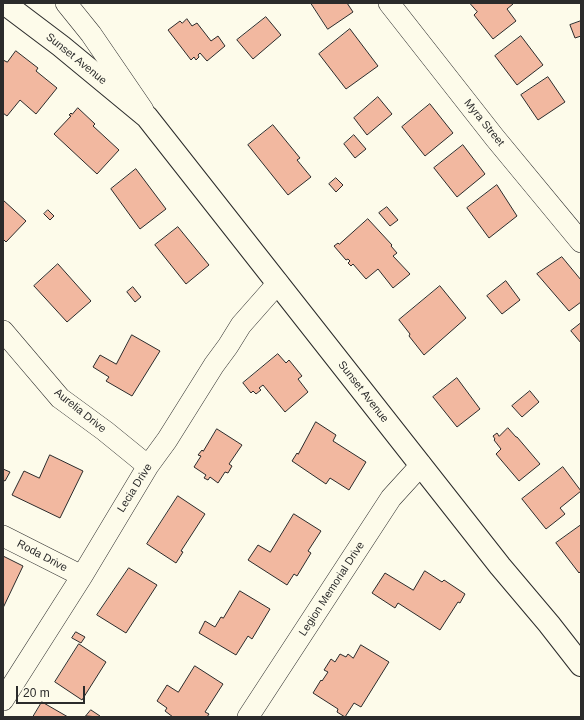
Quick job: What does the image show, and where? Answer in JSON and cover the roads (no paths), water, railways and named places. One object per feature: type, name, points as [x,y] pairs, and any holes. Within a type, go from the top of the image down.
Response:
[{"type":"main road","name":"Sunset Avenue","points":[[4,3],[61,46],[147,117],[500,566],[581,665]]},
{"type":"street","name":"Sunset Avenue","points":[[66,3],[91,34],[147,117]]},
{"type":"street","name":"Myra Street","points":[[388,3],[495,138],[581,242]]},
{"type":"street","name":"Lecia Drive","points":[[3,700],[82,576],[148,466],[167,440],[214,365],[241,325],[278,283]]},
{"type":"street","name":"Aurelia Drive","points":[[3,331],[60,398],[106,431],[148,466]]},
{"type":"street","name":"Legion Memorial Drive","points":[[248,717],[391,498],[421,465]]},
{"type":"street","name":"Roda Drive","points":[[3,536],[82,576]]}]
